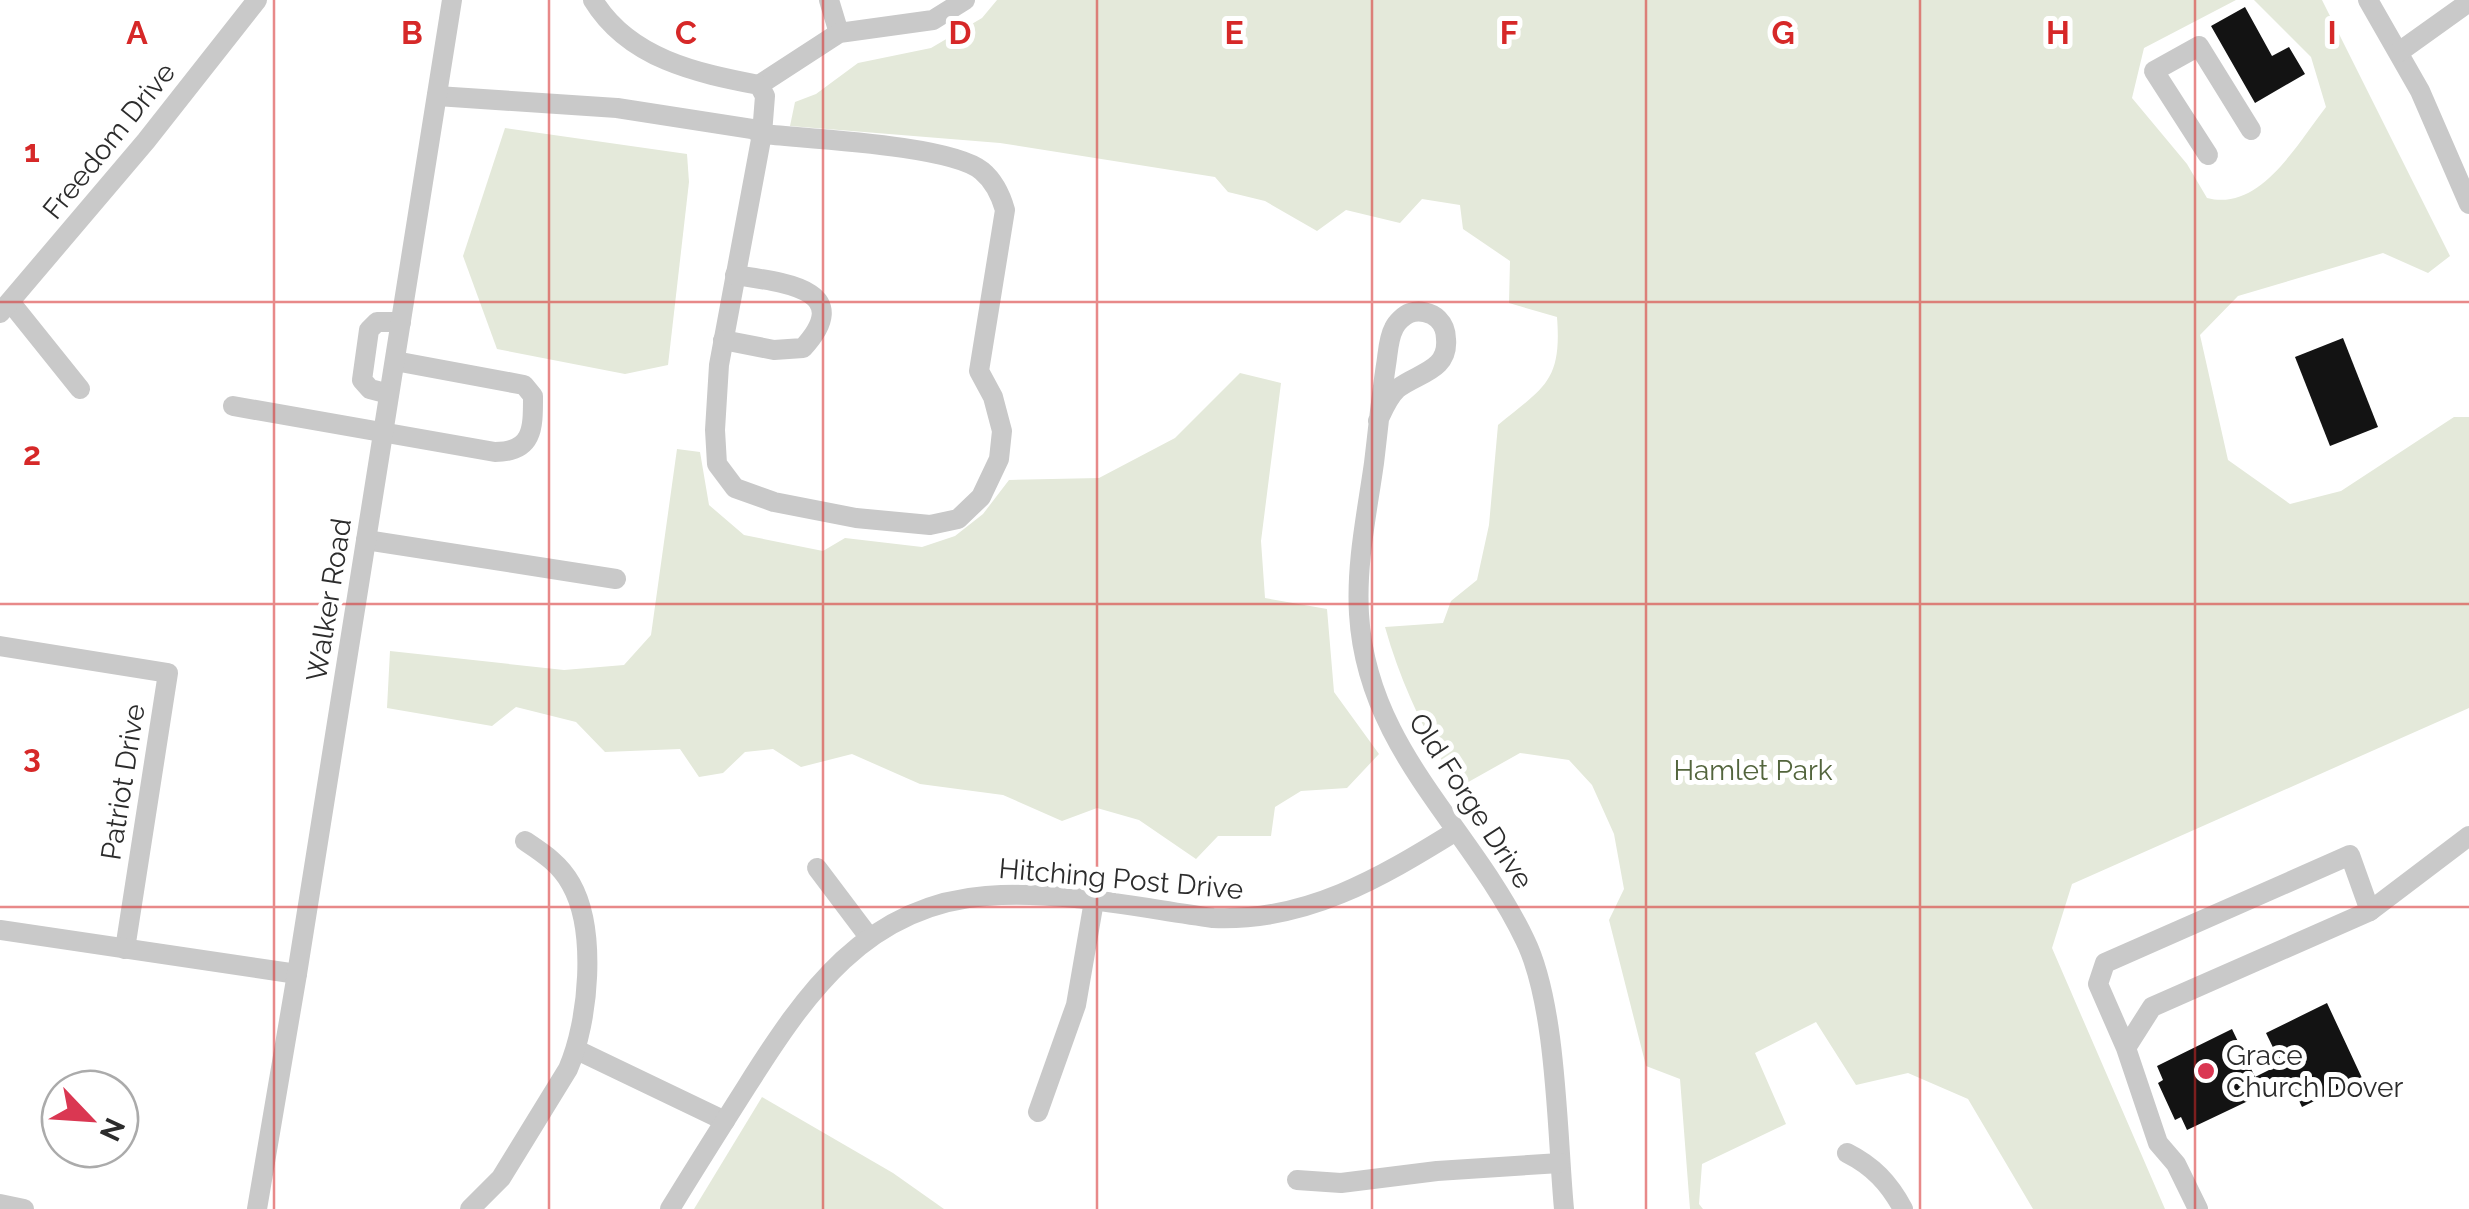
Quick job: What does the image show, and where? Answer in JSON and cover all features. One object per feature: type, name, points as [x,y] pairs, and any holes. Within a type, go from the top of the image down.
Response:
[{"type":"street","name":"Freedom Drive","points":[[5,308],[146,141],[257,0]]},
{"type":"street","name":"Walker Road","points":[[257,1209],[298,974],[452,0]]},
{"type":"street","points":[[593,0],[652,56],[704,74],[759,86],[839,33],[934,20],[965,0]]},
{"type":"street","points":[[829,0],[839,33]]},
{"type":"street","points":[[2368,0],[2439,130],[2469,204]]},
{"type":"street","points":[[2399,52],[2469,2]]},
{"type":"street","points":[[2208,155],[2154,71],[2199,46],[2251,130]]},
{"type":"street","points":[[437,96],[617,108],[752,129],[762,134],[951,154],[982,170],[1000,194],[1004,210],[979,371],[993,397],[1002,431],[999,459],[981,497],[958,519],[930,526],[791,506],[735,488],[718,464],[716,414],[723,340],[762,134],[765,96],[759,86]]},
{"type":"street","points":[[723,340],[774,350],[804,348],[818,332],[823,312],[816,297],[794,285],[736,275]]},
{"type":"street","points":[[5,308],[80,388]]},
{"type":"street","name":"Old Forge Drive","points":[[1378,421],[1395,390],[1433,370],[1444,358],[1447,342],[1444,327],[1436,316],[1423,311],[1407,314],[1394,326],[1378,421],[1363,526],[1359,613],[1369,676],[1382,714],[1428,793],[1491,875],[1527,943],[1538,976],[1550,1048],[1564,1209]]},
{"type":"street","points":[[389,394],[370,389],[362,380],[369,330],[377,322],[401,322]]},
{"type":"street","points":[[234,406],[383,434],[512,452],[523,445],[533,426],[533,396],[524,385],[394,361]]},
{"type":"street","points":[[366,540],[616,580]]},
{"type":"street","name":"Patriot Drive","points":[[0,646],[168,673],[126,949]]},
{"type":"street","name":"Hitching Post Drive","points":[[670,1209],[798,1007],[822,978],[870,936],[900,920],[974,897],[1031,895],[1242,920],[1338,897],[1373,881],[1456,831]]},
{"type":"street","points":[[2126,1048],[2152,1007],[2370,911],[2469,836]]},
{"type":"street","points":[[470,1209],[501,1178],[576,1050],[586,983],[580,904],[561,869],[525,841]]},
{"type":"street","points":[[2198,1209],[2176,1164],[2158,1144],[2126,1048],[2098,984],[2105,962],[2350,855],[2370,911]]},
{"type":"street","points":[[818,868],[870,936]]},
{"type":"street","points":[[1038,1112],[1076,1005],[1094,901]]},
{"type":"street","points":[[0,930],[298,974]]},
{"type":"street","points":[[576,1050],[724,1121]]},
{"type":"street","points":[[1847,1153],[1862,1160],[1891,1186],[1902,1209]]},
{"type":"street","points":[[1297,1180],[1341,1183],[1436,1171],[1560,1163]]},
{"type":"street","points":[[0,1204],[24,1209]]},
{"type":"green space","name":"Hamlet Park","points":[[997,0],[2236,0],[2144,48],[2132,98],[2187,164],[2207,198],[2226,200],[2244,195],[2276,172],[2326,107],[2311,57],[2254,0],[2322,0],[2450,256],[2428,273],[2383,253],[2238,296],[2200,335],[2228,460],[2290,504],[2341,491],[2454,417],[2469,417],[2469,708],[2072,884],[2052,948],[2165,1209],[2033,1209],[1968,1099],[1908,1073],[1856,1085],[1816,1022],[1755,1053],[1786,1124],[1702,1164],[1699,1204],[1703,1209],[1690,1209],[1680,1079],[1646,1066],[1609,920],[1624,889],[1614,834],[1592,785],[1569,760],[1520,753],[1463,785],[1459,780],[1455,783],[1415,708],[1385,627],[1443,623],[1451,601],[1477,580],[1489,525],[1498,425],[1547,381],[1556,356],[1557,317],[1509,303],[1510,261],[1463,229],[1460,205],[1422,199],[1400,223],[1346,210],[1317,231],[1265,201],[1228,192],[1215,177],[1000,143],[790,126],[795,102],[816,94],[858,63],[931,48],[982,18]]},
{"type":"green space","points":[[505,128],[687,154],[689,182],[668,365],[625,374],[497,349],[463,256]]},
{"type":"green space","points":[[1240,373],[1281,383],[1261,541],[1265,598],[1327,609],[1334,692],[1379,754],[1347,788],[1301,791],[1275,807],[1271,836],[1218,836],[1196,859],[1139,820],[1097,808],[1062,821],[1003,795],[920,784],[852,754],[801,767],[773,749],[745,752],[723,773],[699,777],[680,749],[605,752],[576,722],[516,707],[492,726],[387,708],[390,651],[564,670],[624,665],[651,635],[677,449],[700,452],[709,505],[744,535],[823,551],[845,538],[922,547],[955,536],[983,514],[1009,480],[1099,478],[1175,438]]},
{"type":"green space","points":[[762,1097],[893,1173],[944,1209],[694,1209]]},
{"type":"building","points":[[2245,7],[2272,56],[2289,47],[2305,74],[2255,103],[2211,26]]},
{"type":"building","points":[[2343,338],[2378,427],[2330,446],[2295,357]]},
{"type":"building","name":"Grace Church Dover","points":[[2327,1003],[2362,1078],[2302,1107],[2290,1081],[2187,1130],[2181,1117],[2175,1120],[2158,1083],[2163,1080],[2157,1066],[2232,1029],[2255,1077],[2281,1064],[2266,1033]]},
{"type":"place","name":"Grace Church Dover","points":[[2206,1071]]}]
